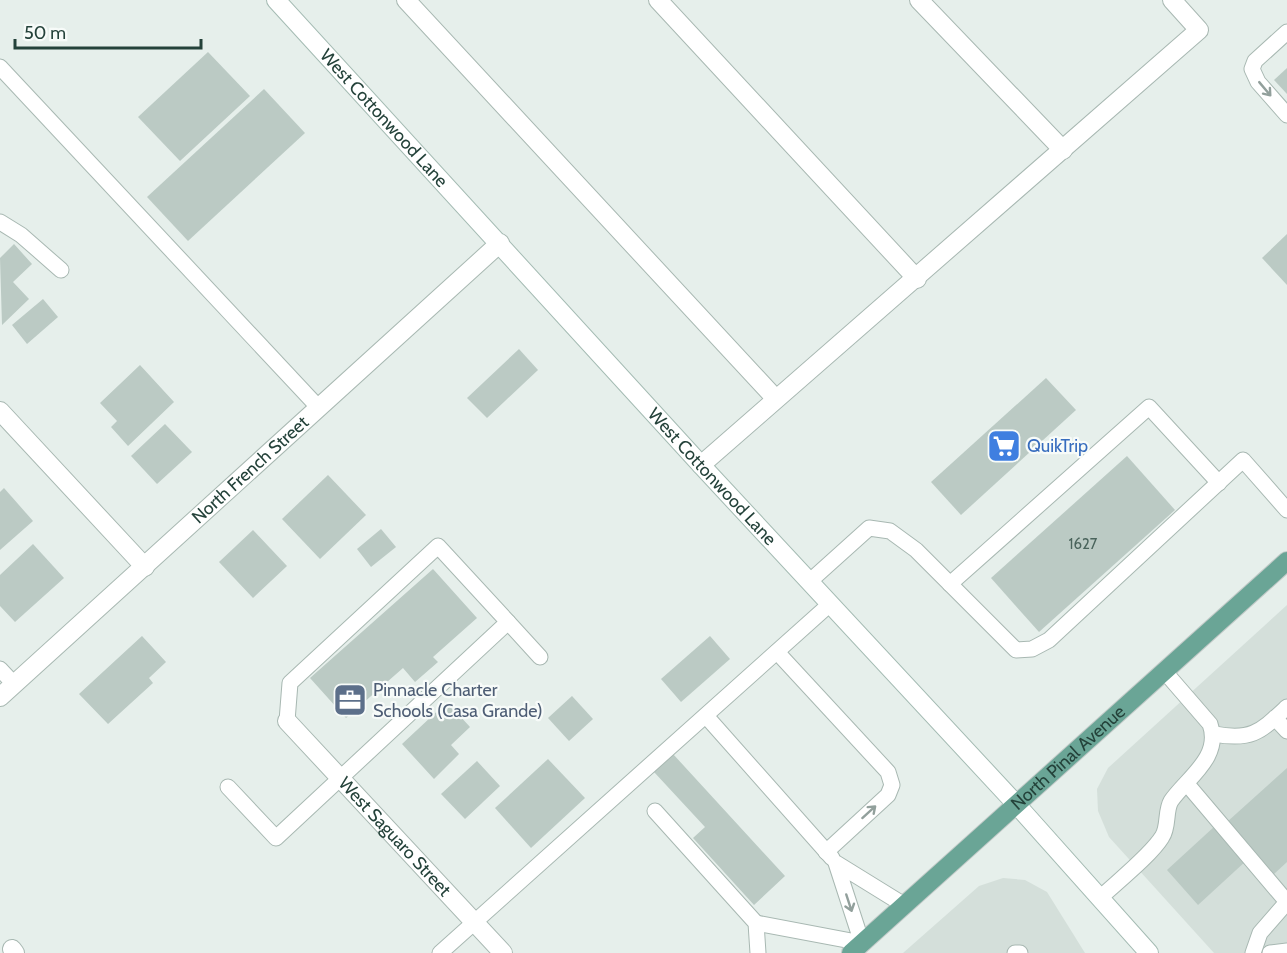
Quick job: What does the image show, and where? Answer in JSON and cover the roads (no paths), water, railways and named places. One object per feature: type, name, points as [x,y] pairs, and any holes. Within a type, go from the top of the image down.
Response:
[{"type":"main road","name":"North Pinal Avenue","points":[[856,948],[1287,561]]},
{"type":"street","name":"West Cottonwood Lane","points":[[276,0],[701,465],[1016,804],[1149,953]]},
{"type":"street","points":[[406,0],[776,398]]},
{"type":"street","points":[[658,0],[917,279]]},
{"type":"street","points":[[920,0],[1063,150]]},
{"type":"street","points":[[701,465],[776,398],[917,279],[1199,30],[1172,0]]},
{"type":"street","name":"North French Street","points":[[0,697],[500,243]]},
{"type":"street","points":[[0,411],[145,567]]},
{"type":"street","name":"West Saguaro Street","points":[[287,720],[502,953]]},
{"type":"lane","points":[[1287,32],[1255,61],[1252,69],[1258,82],[1287,115]]},
{"type":"lane","points":[[0,67],[319,408]]},
{"type":"lane","points":[[0,222],[21,235],[61,270]]},
{"type":"lane","points":[[950,584],[1149,407],[1218,483]]},
{"type":"lane","points":[[809,582],[868,528],[890,531],[916,550],[1016,650],[1032,649],[1049,640],[1243,460],[1287,510]]},
{"type":"lane","points":[[287,720],[290,683],[438,546],[540,657]]},
{"type":"lane","points":[[441,953],[830,604]]},
{"type":"lane","points":[[228,787],[276,838],[508,622]]},
{"type":"lane","points":[[777,652],[888,772],[892,785],[888,795],[831,857]]},
{"type":"lane","points":[[0,669],[14,684]]},
{"type":"lane","points":[[1100,898],[1163,836],[1170,803],[1203,764],[1214,734],[1210,724],[1165,672]]},
{"type":"lane","points":[[1214,734],[1233,737],[1250,736],[1263,729],[1287,707]]},
{"type":"lane","points":[[706,716],[831,857],[904,905]]},
{"type":"lane","points":[[1275,718],[1287,731]]},
{"type":"lane","points":[[1188,784],[1287,902],[1260,933],[1253,953]]},
{"type":"lane","points":[[655,811],[756,923],[856,948],[831,857]]},
{"type":"lane","points":[[756,923],[758,953]]},
{"type":"lane","points":[[1269,953],[1287,951]]},
{"type":"lane","points":[[1015,953],[1020,953]]},
{"type":"place","name":"QuikTrip","points":[[1004,446]]},
{"type":"place","name":"Pinnacle Charter Schools (Casa Grande)","points":[[350,700]]}]
